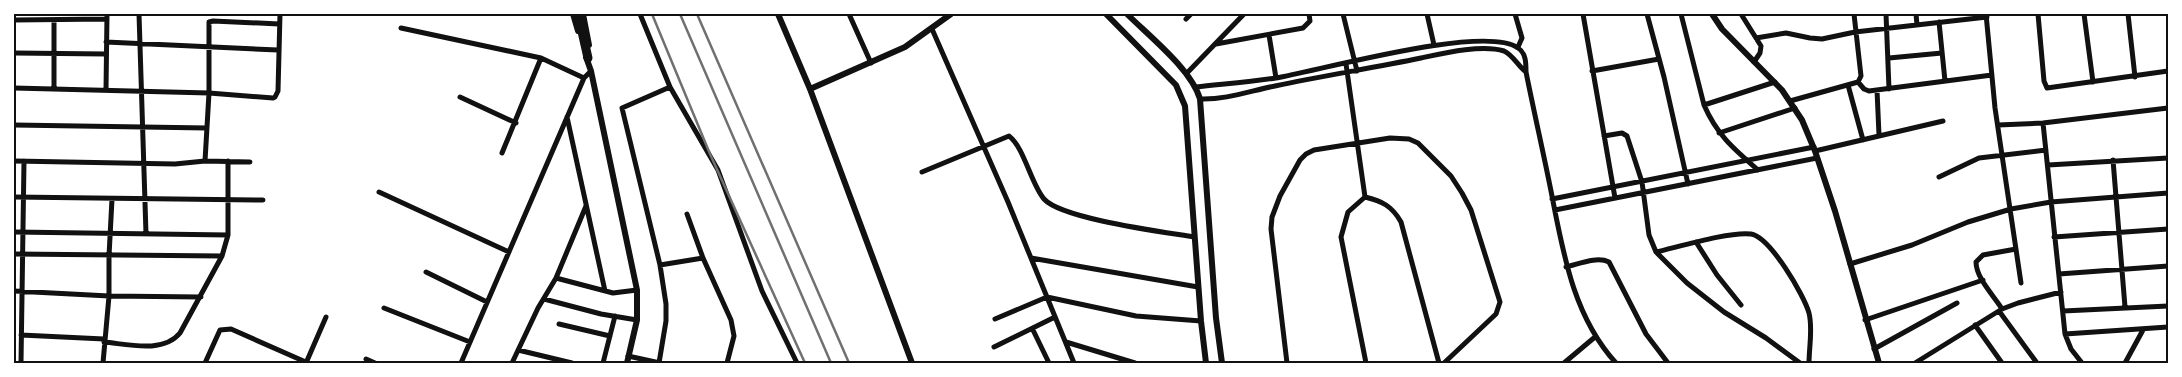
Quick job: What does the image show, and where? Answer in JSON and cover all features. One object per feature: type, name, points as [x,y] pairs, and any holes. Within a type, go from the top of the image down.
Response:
[{"type":"highway","points":[[578,14],[588,58]]},
{"type":"street","points":[[139,14],[146,234]]},
{"type":"street","points":[[14,88],[209,93],[275,97],[278,90],[280,14]]},
{"type":"street","points":[[573,14],[584,55],[588,58],[591,70],[637,290],[637,320],[628,360],[659,363],[666,321],[666,304],[660,265],[622,108],[670,88]]},
{"type":"street","points":[[583,14],[591,53],[588,58]]},
{"type":"street","points":[[640,14],[670,88],[718,170],[762,291],[797,363]]},
{"type":"street","points":[[778,14],[810,89],[912,363]]},
{"type":"street","points":[[849,14],[871,63]]},
{"type":"street","points":[[810,89],[905,47],[951,14]]},
{"type":"street","points":[[1106,14],[1150,57],[1180,92],[1185,106],[1198,287],[1206,363]]},
{"type":"street","points":[[1127,14],[1187,73],[1196,87],[1200,98],[1216,318],[1222,363]]},
{"type":"street","points":[[1186,19],[1191,14]]},
{"type":"street","points":[[1187,73],[1244,14]]},
{"type":"street","points":[[1216,44],[1303,28],[1310,21],[1309,14]]},
{"type":"street","points":[[1343,14],[1357,71]]},
{"type":"street","points":[[1428,14],[1434,45]]},
{"type":"street","points":[[1516,14],[1522,38],[1518,47]]},
{"type":"street","points":[[1583,14],[1615,198]]},
{"type":"street","points":[[1647,14],[1688,184]]},
{"type":"street","points":[[1681,14],[1704,105],[1719,133],[1758,170]]},
{"type":"street","points":[[1712,14],[1722,29],[1775,82],[1790,101],[1816,152],[1878,363]]},
{"type":"street","points":[[1741,14],[1761,49],[1754,62]]},
{"type":"street","points":[[1790,101],[1858,82],[1861,76],[1854,14]]},
{"type":"street","points":[[1886,14],[1889,89]]},
{"type":"street","points":[[1916,14],[1918,25]]},
{"type":"street","points":[[2038,14],[2045,86],[2052,88],[2168,71]]},
{"type":"street","points":[[2084,14],[2093,82]]},
{"type":"street","points":[[2128,14],[2135,77]]},
{"type":"street","points":[[1756,38],[1786,32],[1822,39],[1855,32],[1987,15],[1998,125],[2021,283]]},
{"type":"street","points":[[14,20],[107,17],[106,90]]},
{"type":"street","points":[[54,20],[54,89]]},
{"type":"street","points":[[205,161],[209,93],[208,25],[210,21],[280,24]]},
{"type":"street","points":[[1939,22],[1945,81]]},
{"type":"street","points":[[401,28],[541,58],[584,78]]},
{"type":"street","points":[[932,29],[1048,297],[1074,363]]},
{"type":"street","points":[[1269,35],[1276,78]]},
{"type":"street","points":[[1196,87],[1276,78],[1434,45],[1484,41],[1518,47],[1524,54],[1526,62],[1526,72],[1566,268],[1579,303],[1596,337],[1616,363]]},
{"type":"street","points":[[106,42],[278,50]]},
{"type":"street","points":[[1200,98],[1217,99],[1434,55],[1476,49],[1504,52],[1512,56],[1519,67],[1526,72]]},
{"type":"street","points":[[14,53],[106,54]]},
{"type":"street","points":[[1889,58],[1942,53]]},
{"type":"street","points":[[502,153],[516,123],[541,58]]},
{"type":"street","points":[[1592,70],[1659,59]]},
{"type":"street","points":[[1346,64],[1365,197]]},
{"type":"street","points":[[461,363],[566,117],[584,78],[591,70]]},
{"type":"street","points":[[1858,82],[1866,90],[1877,90],[1992,75]]},
{"type":"street","points":[[1704,105],[1775,82]]},
{"type":"street","points":[[1848,85],[1863,140]]},
{"type":"street","points":[[1877,90],[1879,135]]},
{"type":"street","points":[[460,97],[516,123]]},
{"type":"street","points":[[1719,133],[1795,108]]},
{"type":"street","points":[[1998,125],[2043,123],[2168,108]]},
{"type":"street","points":[[566,117],[605,291]]},
{"type":"street","points":[[1554,210],[1758,170],[1879,135],[1943,121]]},
{"type":"street","points":[[2043,123],[2064,334],[2071,349],[2082,363]]},
{"type":"street","points":[[14,126],[207,128]]},
{"type":"street","points":[[1604,136],[1625,134],[1642,182],[1649,235],[1656,252],[1687,284],[1724,312],[1766,338],[1800,363]]},
{"type":"street","points":[[922,172],[1006,136],[1012,138],[1042,197],[1060,208],[1086,216],[1194,238]]},
{"type":"street","points":[[1287,363],[1271,230],[1272,217],[1280,196],[1300,160],[1314,150],[1357,142],[1399,138],[1418,143],[1451,176],[1471,210],[1498,293],[1499,309],[1496,314],[1444,363]]},
{"type":"street","points":[[1940,177],[1971,161],[2002,154],[2046,150]]},
{"type":"street","points":[[1552,199],[1748,161],[1816,152]]},
{"type":"street","points":[[2048,165],[2168,158]]},
{"type":"street","points":[[2113,160],[2125,308]]},
{"type":"street","points":[[14,161],[187,164],[205,161],[250,162]]},
{"type":"street","points":[[14,358],[21,361],[24,161]]},
{"type":"street","points":[[21,335],[104,340],[158,346],[174,340],[201,297],[222,256],[228,235],[228,161]]},
{"type":"street","points":[[378,192],[509,252]]},
{"type":"street","points":[[1850,264],[1912,245],[1968,222],[2011,209],[2051,202],[2168,194]]},
{"type":"street","points":[[14,197],[263,200]]},
{"type":"street","points":[[1365,197],[1348,212],[1341,237],[1366,363]]},
{"type":"street","points":[[1365,197],[1382,201],[1391,207],[1401,222],[1439,363]]},
{"type":"street","points":[[102,363],[109,296],[112,199]]},
{"type":"street","points":[[512,363],[556,278],[586,205]]},
{"type":"street","points":[[687,214],[703,258],[733,327],[733,343],[727,363]]},
{"type":"street","points":[[2054,237],[2168,229]]},
{"type":"street","points":[[14,232],[228,235]]},
{"type":"street","points":[[1656,252],[1696,242],[1743,234],[1759,236],[1789,274],[1805,302],[1810,325],[1809,363]]},
{"type":"street","points":[[1696,242],[1717,275],[1741,305]]},
{"type":"street","points":[[2016,249],[1983,255],[1979,258],[1976,268],[2000,310],[2037,363]]},
{"type":"street","points":[[14,254],[222,256]]},
{"type":"street","points":[[660,265],[703,258]]},
{"type":"street","points":[[1031,258],[1198,287]]},
{"type":"street","points":[[1566,268],[1596,260],[1604,259],[1609,262],[1646,334],[1668,363]]},
{"type":"street","points":[[2059,274],[2168,266]]},
{"type":"street","points":[[426,272],[487,302]]},
{"type":"street","points":[[556,278],[613,293],[637,290]]},
{"type":"street","points":[[1865,320],[1983,280]]},
{"type":"street","points":[[14,291],[109,296],[201,297]]},
{"type":"street","points":[[1915,363],[2000,310],[2018,302],[2061,292]]},
{"type":"street","points":[[995,319],[1048,297],[1136,316],[1201,321]]},
{"type":"street","points":[[544,300],[637,320]]},
{"type":"street","points":[[1874,349],[1957,304]]},
{"type":"street","points":[[2063,312],[2168,306]]},
{"type":"street","points":[[384,308],[470,342]]},
{"type":"street","points":[[603,363],[615,316]]},
{"type":"street","points":[[205,363],[220,330],[231,329],[307,363],[326,317]]},
{"type":"street","points":[[994,347],[1033,330],[1056,317]]},
{"type":"street","points":[[14,319],[22,319]]},
{"type":"street","points":[[560,324],[610,336]]},
{"type":"street","points":[[1975,325],[2002,363]]},
{"type":"street","points":[[2064,334],[2168,328]]},
{"type":"street","points":[[1033,330],[1049,363]]},
{"type":"street","points":[[2125,363],[2143,330]]},
{"type":"street","points":[[1564,363],[1596,337]]},
{"type":"street","points":[[1066,342],[1135,363]]},
{"type":"street","points":[[518,350],[572,363]]},
{"type":"street","points":[[366,359],[375,363]]},
{"type":"railway","points":[[652,14],[710,154],[805,363]]},
{"type":"railway","points":[[680,14],[831,363]]},
{"type":"railway","points":[[697,14],[849,363]]}]
